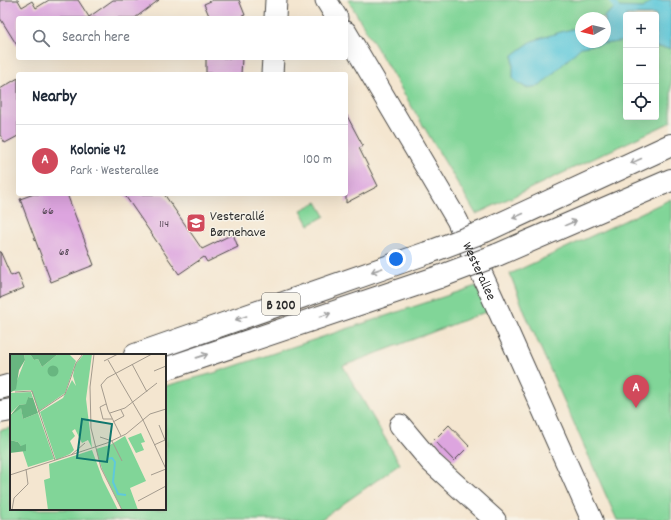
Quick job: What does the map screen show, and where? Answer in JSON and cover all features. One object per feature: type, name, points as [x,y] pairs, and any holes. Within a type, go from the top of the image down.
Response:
[{"type":"highway","name":"B 200","points":[[138,354],[427,253],[485,231],[671,145]]},
{"type":"highway","name":"B 200","points":[[166,369],[439,277],[497,255],[671,180]]},
{"type":"highway","points":[[0,388],[10,385]]},
{"type":"highway","points":[[0,412],[10,410]]},
{"type":"street","points":[[275,16],[276,0]]},
{"type":"street","points":[[326,0],[336,16]]},
{"type":"street","name":"Westerallee","points":[[348,35],[457,220],[592,520]]},
{"type":"street","points":[[272,72],[273,60]]},
{"type":"street","points":[[400,425],[431,462],[495,520]]},
{"type":"green space","points":[[348,0],[671,0],[671,122],[476,214]]},
{"type":"green space","points":[[671,199],[671,520],[617,520],[525,313],[510,274]]},
{"type":"green space","points":[[317,202],[325,216],[309,225],[301,210]]},
{"type":"green space","points":[[476,286],[488,311],[343,366],[400,464],[320,520],[0,520],[0,430],[10,428],[10,510],[166,510],[166,386],[214,373]]},
{"type":"water","points":[[654,0],[671,0],[671,49],[659,47],[659,12],[623,12],[623,41],[611,43],[611,12],[610,12],[616,7],[643,8]]},
{"type":"water","points":[[575,28],[575,48],[580,48],[540,86],[526,88],[513,79],[513,55],[532,41]]},
{"type":"building","points":[[0,0],[18,0],[22,7],[32,1],[36,8],[49,0],[78,0],[88,16],[16,16],[16,44],[0,18]]},
{"type":"building","points":[[113,0],[159,0],[138,16],[90,16]]},
{"type":"building","points":[[213,0],[239,0],[245,15],[209,16],[204,4]]},
{"type":"building","points":[[206,60],[242,60],[241,72],[206,72]]},
{"type":"building","points":[[16,79],[16,137],[5,143],[0,135],[0,89]]},
{"type":"building","points":[[348,118],[363,146],[359,148],[378,186],[346,203],[346,196],[348,196]]},
{"type":"building","points":[[28,196],[68,196],[94,265],[51,282],[20,199]]},
{"type":"building","points":[[125,196],[165,196],[202,249],[233,234],[238,247],[207,262],[204,257],[179,274]]},
{"type":"building","points":[[0,251],[11,276],[18,273],[24,288],[0,298]]},
{"type":"building","points":[[449,425],[469,446],[454,461],[434,440]]},
{"type":"waterway","points":[[612,0],[616,7]]},
{"type":"place","name":"Vesterallé Børnehave","points":[[196,223]]},
{"type":"place","name":"Kolonie 42","points":[[636,408]]}]
